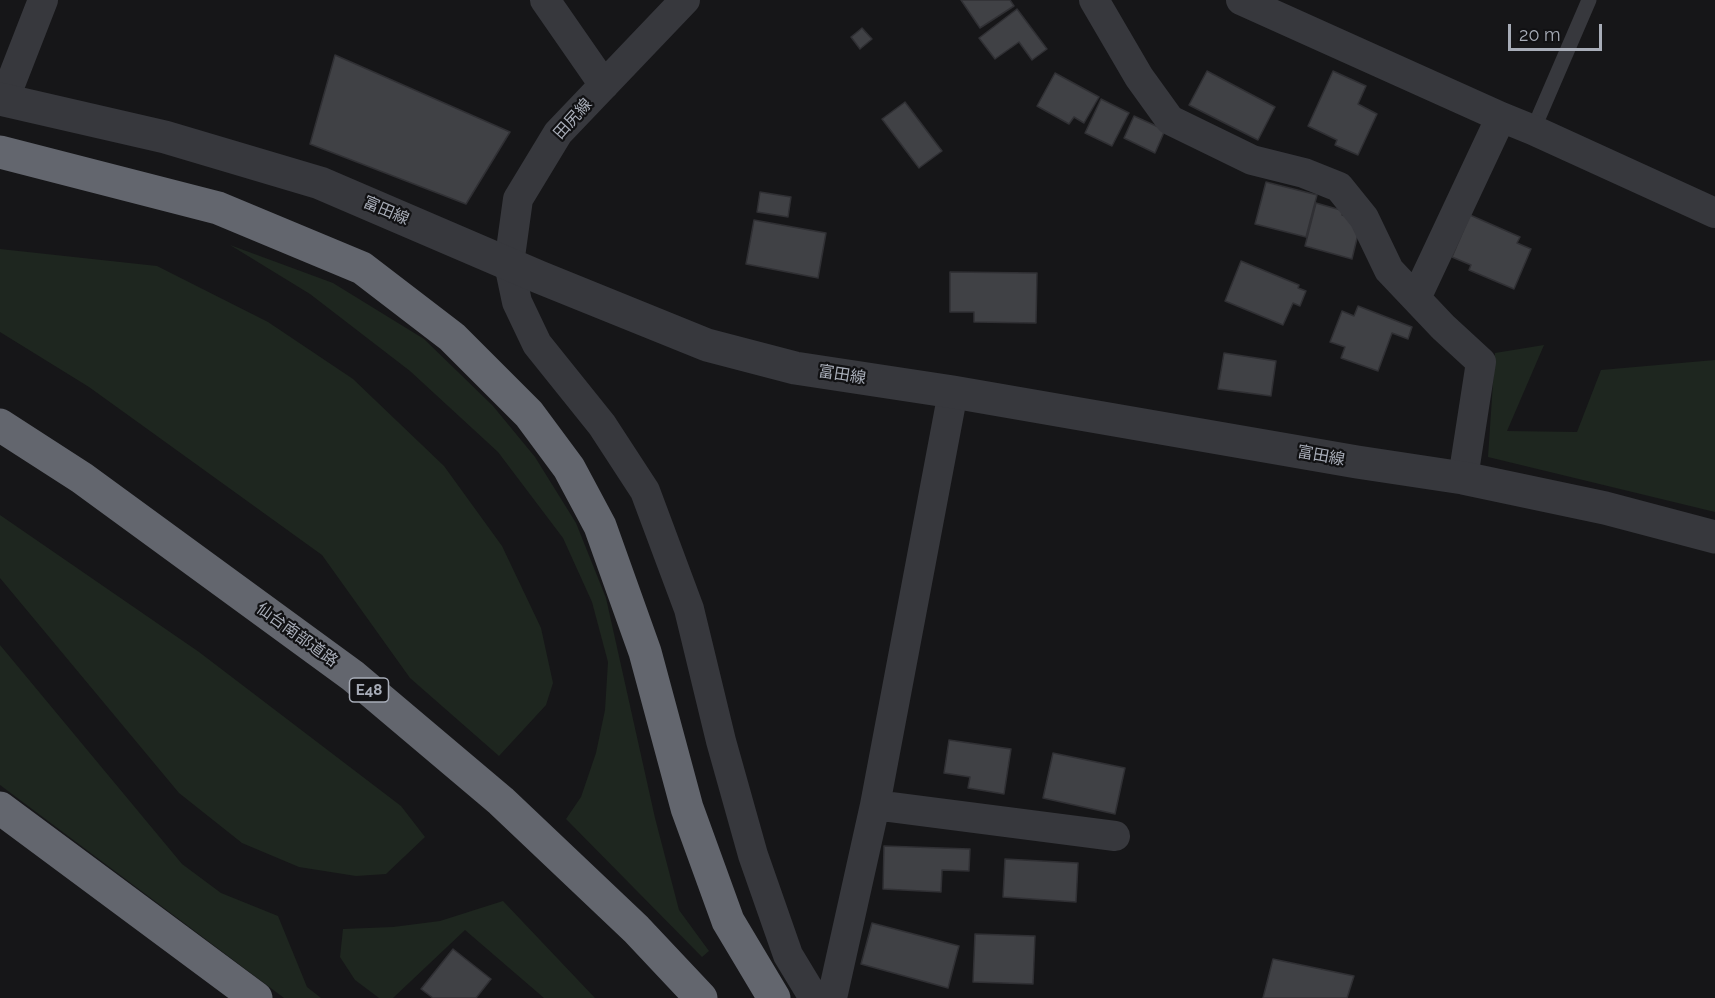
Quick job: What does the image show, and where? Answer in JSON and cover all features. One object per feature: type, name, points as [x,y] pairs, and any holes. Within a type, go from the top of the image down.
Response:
[{"type":"highway","points":[[0,152],[218,208],[362,268],[452,337],[529,414],[569,468],[600,526],[645,652],[687,808],[728,921],[774,998]]},
{"type":"highway","name":"仙台南部道路","points":[[0,425],[82,478],[353,676],[501,801],[636,929],[701,998]]},
{"type":"highway","points":[[0,808],[256,998]]},
{"type":"street","points":[[2,99],[43,0]]},
{"type":"street","points":[[545,0],[604,85]]},
{"type":"street","name":"田尻線","points":[[685,0],[558,133],[518,199],[509,264],[517,302],[537,344],[602,425],[645,491],[689,609],[753,855],[788,954],[814,998]]},
{"type":"street","points":[[1094,0],[1139,77],[1170,120],[1252,160],[1304,173],[1339,187],[1365,218],[1389,270],[1443,327],[1481,362],[1463,478]]},
{"type":"street","points":[[1241,0],[1715,213]]},
{"type":"street","name":"富田線","points":[[2,99],[165,137],[320,183],[707,345],[795,368],[952,392],[1357,462],[1463,478],[1605,508],[1715,537]]},
{"type":"street","points":[[1416,298],[1501,117]]},
{"type":"street","points":[[832,998],[875,805],[952,392]]},
{"type":"street","points":[[875,805],[1115,836]]},
{"type":"lane","points":[[1533,130],[1589,0]]},
{"type":"shaded area","points":[[230,245],[333,283],[424,339],[493,406],[535,457],[576,523],[606,598],[655,818],[679,910],[709,951],[702,957],[566,819],[581,797],[596,753],[605,710],[608,662],[592,602],[563,538],[498,452],[410,371],[310,294]]},
{"type":"shaded area","points":[[0,249],[157,266],[268,322],[353,379],[444,466],[502,546],[541,628],[553,683],[546,705],[499,756],[410,678],[322,555],[89,387],[0,332]]},
{"type":"shaded area","points":[[1544,345],[1507,431],[1577,432],[1601,370],[1715,360],[1715,512],[1488,457],[1495,353]]},
{"type":"shaded area","points":[[0,515],[199,652],[401,806],[425,837],[386,874],[356,876],[299,867],[242,843],[179,793],[0,578]]},
{"type":"shaded area","points":[[0,645],[182,864],[221,893],[278,916],[307,987],[321,998],[284,998],[0,785]]},
{"type":"shaded area","points":[[503,901],[595,998],[544,998],[465,930],[393,998],[379,998],[355,980],[340,957],[343,929],[393,927],[440,921]]},
{"type":"building","points":[[961,0],[1010,0],[1014,6],[980,28]]},
{"type":"building","points":[[1017,9],[1047,49],[1032,60],[1019,42],[995,59],[979,38]]},
{"type":"building","points":[[862,28],[872,39],[860,49],[851,37]]},
{"type":"building","points":[[335,55],[510,132],[466,204],[310,144]]},
{"type":"building","points":[[1207,71],[1275,107],[1258,140],[1189,105]]},
{"type":"building","points":[[1333,71],[1366,86],[1358,104],[1377,114],[1358,155],[1335,145],[1337,140],[1308,126]]},
{"type":"building","points":[[1055,73],[1099,97],[1084,123],[1074,117],[1069,124],[1037,106]]},
{"type":"building","points":[[1101,99],[1129,113],[1112,146],[1085,133]]},
{"type":"building","points":[[905,102],[942,151],[919,168],[882,119]]},
{"type":"building","points":[[1134,116],[1165,130],[1155,153],[1124,138]]},
{"type":"building","points":[[1266,182],[1317,195],[1306,237],[1255,224]]},
{"type":"building","points":[[760,192],[791,197],[788,217],[757,212]]},
{"type":"building","points":[[1316,203],[1344,211],[1342,215],[1355,218],[1359,230],[1352,259],[1305,246]]},
{"type":"building","points":[[1470,215],[1520,237],[1517,243],[1531,249],[1514,289],[1469,270],[1471,265],[1452,257]]},
{"type":"building","points":[[754,220],[826,233],[818,278],[746,264]]},
{"type":"building","points":[[1241,261],[1299,285],[1298,288],[1306,291],[1300,306],[1293,303],[1283,325],[1225,301]]},
{"type":"building","points":[[950,272],[1037,273],[1036,323],[974,322],[974,312],[950,312]]},
{"type":"building","points":[[1358,306],[1412,327],[1408,339],[1392,333],[1378,371],[1341,358],[1345,347],[1330,342],[1342,311],[1354,316]]},
{"type":"building","points":[[1224,353],[1276,361],[1271,396],[1218,389]]},
{"type":"building","points":[[949,740],[1011,749],[1004,794],[968,788],[970,777],[944,773]]},
{"type":"building","points":[[1053,753],[1125,768],[1115,814],[1043,798]]},
{"type":"building","points":[[884,846],[970,849],[969,871],[942,870],[941,892],[883,889]]},
{"type":"building","points":[[1005,859],[1078,863],[1076,902],[1003,897]]},
{"type":"building","points":[[872,923],[959,946],[948,988],[861,964]]},
{"type":"building","points":[[975,934],[1035,936],[1033,984],[973,982]]},
{"type":"building","points":[[453,949],[491,979],[476,998],[433,998],[421,989]]},
{"type":"building","points":[[1273,959],[1354,976],[1347,998],[1263,998]]}]
